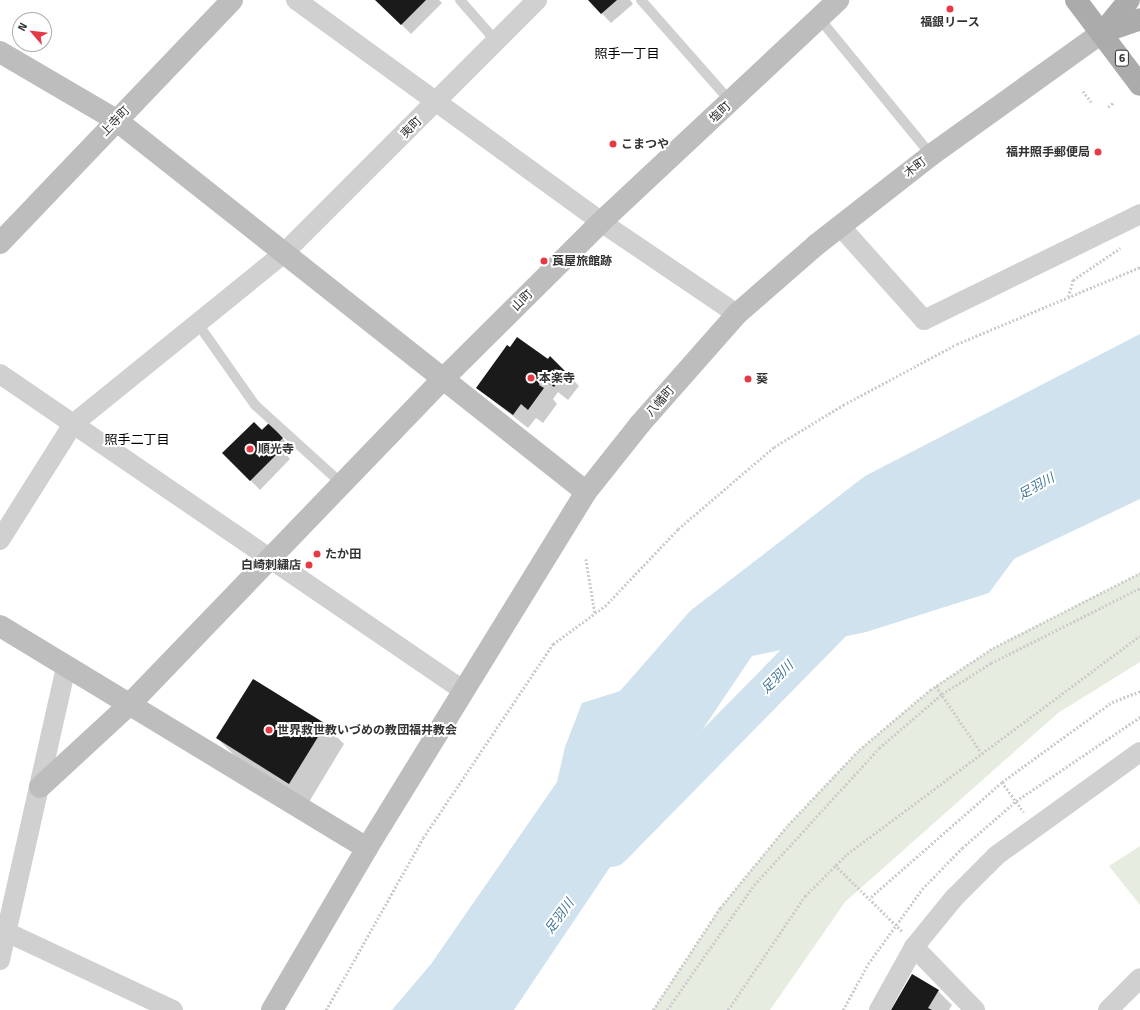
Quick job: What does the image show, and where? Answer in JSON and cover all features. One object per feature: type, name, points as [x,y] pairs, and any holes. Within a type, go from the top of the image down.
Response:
[{"type":"main road","points":[[1076,0],[1103,32]]},
{"type":"main road","points":[[1103,32],[1129,0]]},
{"type":"main road","points":[[1103,32],[1140,20]]},
{"type":"main road","name":"6","points":[[1103,32],[1140,85]]},
{"type":"street","name":"上寺町","points":[[0,243],[232,0]]},
{"type":"street","points":[[296,0],[601,222],[737,314]]},
{"type":"street","name":"夷町","points":[[0,540],[73,424],[284,253],[436,102],[495,40],[537,0]]},
{"type":"street","name":"塩町","points":[[601,222],[731,102],[838,0]]},
{"type":"street","name":"木町","points":[[737,314],[840,226],[931,155],[1103,32]]},
{"type":"street","points":[[0,52],[116,120],[586,492]]},
{"type":"street","points":[[840,226],[924,320],[1140,214]]},
{"type":"street","name":"山町","points":[[40,787],[130,704],[443,379],[601,222]]},
{"type":"street","name":"八幡町","points":[[272,1010],[367,848],[586,492],[640,424],[737,314]]},
{"type":"street","points":[[0,374],[464,691]]},
{"type":"street","points":[[0,626],[367,848]]},
{"type":"street","points":[[0,960],[4,931],[40,787],[66,666]]},
{"type":"street","points":[[879,1010],[914,947],[954,898],[997,855],[1140,752]]},
{"type":"street","points":[[4,931],[173,1010]]},
{"type":"street","points":[[914,947],[975,1010]]},
{"type":"street","points":[[1108,1010],[1140,978]]},
{"type":"lane","points":[[460,0],[495,40]]},
{"type":"lane","points":[[641,0],[731,102]]},
{"type":"lane","points":[[819,18],[931,155]]},
{"type":"lane","points":[[198,324],[255,405],[342,484]]},
{"type":"path","points":[[1083,91],[1092,103]]},
{"type":"path","points":[[1108,106],[1114,102]]},
{"type":"path","points":[[1068,298],[1074,280],[1128,243]]},
{"type":"path","points":[[326,1010],[423,838],[553,644],[595,613],[678,529],[774,447],[843,405],[957,344],[1140,267]]},
{"type":"path","points":[[586,559],[595,613]]},
{"type":"path","points":[[653,1010],[720,908],[788,825],[859,750],[936,686],[993,648],[1140,573]]},
{"type":"path","points":[[667,1010],[770,867],[879,748],[942,694],[990,663],[1140,588]]},
{"type":"path","points":[[728,1010],[781,929],[835,865],[981,752],[1140,636]]},
{"type":"path","points":[[936,686],[981,752]]},
{"type":"path","points":[[871,897],[1002,782],[1112,702],[1140,691]]},
{"type":"path","points":[[1002,782],[1016,801]]},
{"type":"path","points":[[835,865],[871,897],[897,924]]},
{"type":"shaded area","points":[[1140,573],[1140,662],[1058,713],[845,902],[770,1010],[653,1010],[720,908],[788,825],[859,750],[930,690],[993,648]]},
{"type":"shaded area","points":[[1140,846],[1140,905],[1109,866]]},
{"type":"water","points":[[1140,334],[1140,499],[1014,559],[989,593],[866,632],[752,656],[514,1010],[392,1010],[431,964],[557,782],[565,747],[582,703],[620,691],[690,611],[865,476]]},
{"type":"building","points":[[375,0],[426,0],[401,25]]},
{"type":"building","points":[[588,0],[617,0],[601,14]]},
{"type":"building","points":[[517,337],[548,359],[550,356],[565,371],[554,387],[543,379],[539,385],[544,388],[528,410],[521,404],[513,415],[476,388],[507,345],[510,347]]},
{"type":"building","points":[[254,422],[262,430],[269,423],[283,438],[277,444],[282,449],[250,481],[222,453]]},
{"type":"building","points":[[253,679],[326,724],[289,784],[216,738]]},
{"type":"building","points":[[912,974],[939,990],[928,1008],[932,1010],[891,1010]]},
{"type":"waterway","name":"足羽川","points":[[611,848],[846,609]]},
{"type":"place","name":"福銀リース","points":[[950,9]]},
{"type":"place","name":"こまつや","points":[[613,144]]},
{"type":"place","name":"福井照手郵便局","points":[[1098,152]]},
{"type":"place","name":"莨屋旅館跡","points":[[544,261]]},
{"type":"place","name":"本楽寺","points":[[531,378]]},
{"type":"place","name":"葵","points":[[748,379]]},
{"type":"place","name":"順光寺","points":[[250,449]]},
{"type":"place","name":"たか田","points":[[317,554]]},
{"type":"place","name":"白崎刺繍店","points":[[309,565]]},
{"type":"place","name":"世界救世教いづめの教団福井教会","points":[[269,730]]},
{"type":"district","name":"照手一丁目","points":[[627,53]]},
{"type":"district","name":"照手二丁目","points":[[137,439]]}]
